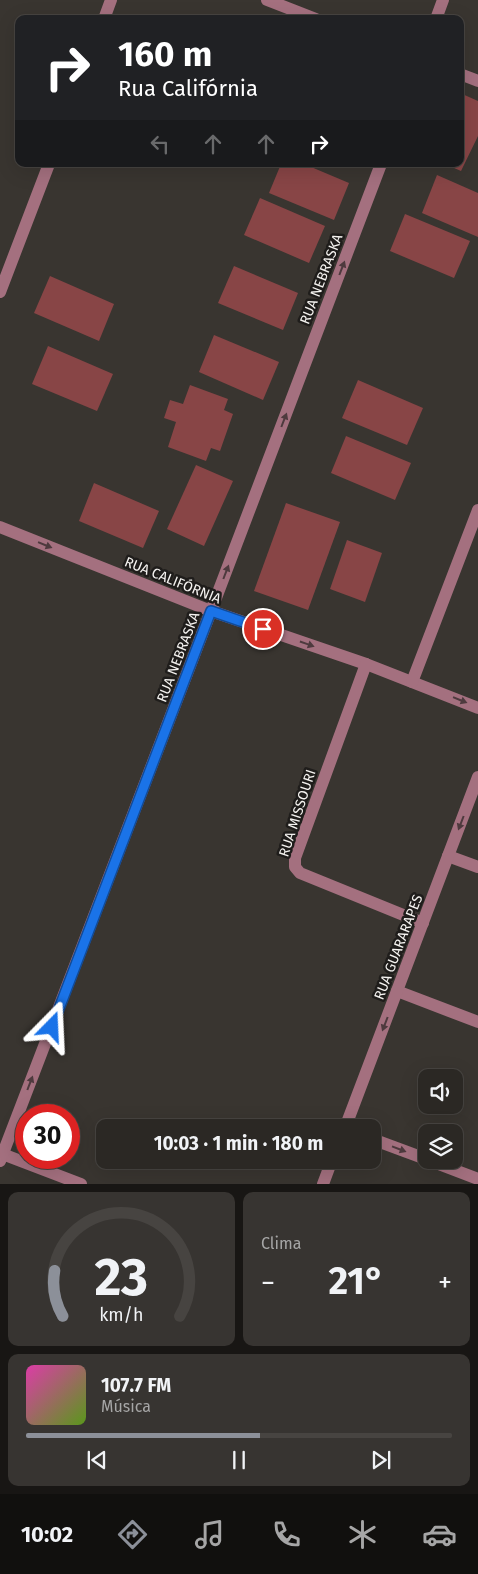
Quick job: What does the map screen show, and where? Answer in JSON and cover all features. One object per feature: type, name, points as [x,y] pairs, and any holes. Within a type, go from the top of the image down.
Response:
[{"type":"street","points":[[105,15],[111,0]]},
{"type":"street","points":[[267,0],[306,15]]},
{"type":"street","points":[[438,15],[444,0]]},
{"type":"street","points":[[464,76],[478,81]]},
{"type":"street","points":[[0,292],[48,167]]},
{"type":"street","name":"RUA NEBRASKA","points":[[1,1156],[380,167]]},
{"type":"street","points":[[412,682],[478,510]]},
{"type":"street","name":"RUA CALIFÓRNIA","points":[[0,527],[211,611],[366,664],[478,708]]},
{"type":"street","name":"RUA MISSOURI","points":[[366,664],[295,858],[295,867],[300,873],[423,923]]},
{"type":"street","name":"RUA GUARARAPES","points":[[347,1119],[478,777]]},
{"type":"street","points":[[448,856],[478,867]]},
{"type":"street","points":[[397,991],[478,1022]]},
{"type":"street","points":[[381,1142],[418,1157]]},
{"type":"street","points":[[1,1156],[81,1184]]},
{"type":"street","points":[[323,1184],[329,1169]]},
{"type":"street","points":[[451,1169],[478,1179]]},
{"type":"building","points":[[464,95],[478,101],[478,136],[464,165]]},
{"type":"building","points":[[280,167],[311,167],[349,183],[334,220],[269,193]]},
{"type":"building","points":[[452,167],[463,167],[461,171]]},
{"type":"building","points":[[437,175],[478,193],[478,237],[422,213]]},
{"type":"building","points":[[260,198],[325,226],[309,263],[244,235]]},
{"type":"building","points":[[405,214],[470,241],[454,278],[390,251]]},
{"type":"building","points":[[234,266],[298,293],[283,330],[218,303]]},
{"type":"building","points":[[50,276],[114,304],[99,341],[34,313]]},
{"type":"building","points":[[214,335],[279,362],[263,400],[199,372]]},
{"type":"building","points":[[48,346],[113,374],[97,411],[32,384]]},
{"type":"building","points":[[358,380],[423,408],[407,445],[342,418]]},
{"type":"building","points":[[190,385],[228,399],[224,410],[233,414],[220,451],[211,448],[206,461],[168,447],[176,422],[164,418],[170,400],[183,404]]},
{"type":"building","points":[[346,436],[411,463],[395,500],[331,473]]},
{"type":"building","points":[[196,465],[233,481],[204,546],[167,529]]},
{"type":"building","points":[[94,483],[159,511],[143,548],[79,521]]},
{"type":"building","points":[[286,503],[340,522],[308,610],[254,591]]},
{"type":"building","points":[[347,540],[382,553],[365,602],[330,589]]},
{"type":"route","points":[[52,1027],[211,611],[263,629]]}]
